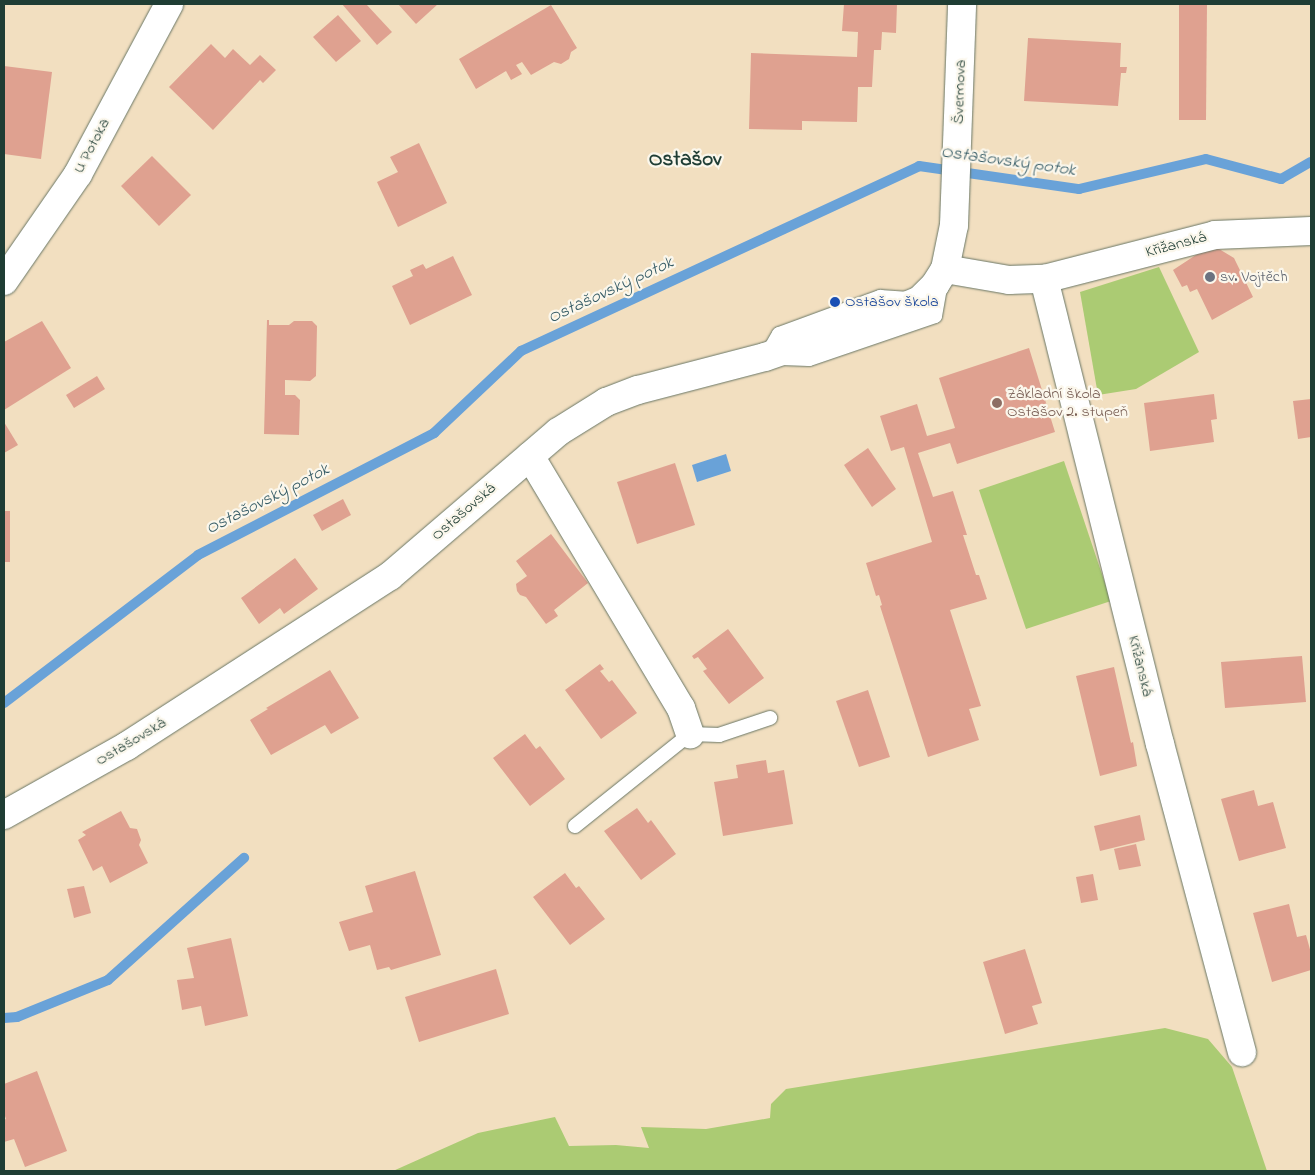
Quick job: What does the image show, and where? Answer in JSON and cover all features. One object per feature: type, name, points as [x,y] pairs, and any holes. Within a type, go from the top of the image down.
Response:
[{"type":"street","name":"U Potoka","points":[[4,280],[78,174],[169,4]]},
{"type":"street","name":"Švermova","points":[[944,269],[954,225],[954,182],[958,154],[962,4]]},
{"type":"street","name":"Křižanská","points":[[944,269],[1009,280],[1044,280],[1215,234],[1311,231]]},
{"type":"street","name":"Ostašovská","points":[[4,815],[127,746],[390,576],[558,432],[606,402],[638,390],[765,357],[877,318],[920,300],[935,284],[944,269]]},
{"type":"street","name":"Křižanská","points":[[1044,280],[1157,734],[1242,1052]]},
{"type":"street","points":[[530,456],[681,708],[690,734]]},
{"type":"lane","points":[[765,357],[809,359],[935,316],[944,269]]},
{"type":"lane","points":[[575,826],[690,734],[719,735],[770,718]]},
{"type":"green space","points":[[1159,267],[1199,352],[1136,389],[1098,395],[1080,292]]},
{"type":"green space","points":[[1064,461],[1111,601],[1026,629],[979,490]]},
{"type":"green space","points":[[1165,1028],[1208,1039],[1232,1067],[1267,1171],[393,1171],[478,1133],[555,1117],[569,1146],[616,1145],[649,1148],[641,1127],[706,1129],[770,1118],[771,1104],[786,1089]]},
{"type":"water","points":[[726,454],[731,471],[697,482],[692,465]]},
{"type":"building","points":[[342,4],[366,4],[392,32],[377,45]]},
{"type":"building","points":[[398,4],[438,4],[416,24]]},
{"type":"building","points":[[844,4],[897,4],[896,33],[882,32],[881,50],[874,50],[872,87],[858,87],[857,122],[802,121],[802,130],[749,129],[751,53],[857,57],[858,32],[842,31]]},
{"type":"building","points":[[1179,4],[1207,4],[1206,120],[1179,120]]},
{"type":"building","points":[[551,5],[577,48],[571,52],[569,59],[561,64],[554,62],[531,75],[522,62],[516,65],[522,74],[511,80],[506,71],[476,89],[459,59]]},
{"type":"building","points":[[338,15],[361,41],[336,62],[313,37]]},
{"type":"building","points":[[1028,38],[1121,43],[1120,67],[1127,67],[1126,73],[1121,73],[1118,106],[1024,101]]},
{"type":"building","points":[[211,44],[225,58],[233,49],[250,65],[260,55],[276,70],[263,83],[260,80],[213,130],[169,87]]},
{"type":"building","points":[[4,66],[52,72],[41,159],[4,154]]},
{"type":"building","points":[[419,143],[447,203],[398,227],[377,182],[398,172],[390,157]]},
{"type":"building","points":[[152,156],[191,195],[159,226],[121,186]]},
{"type":"building","name":"sv. Vojtěch","points":[[1219,249],[1234,258],[1253,297],[1212,320],[1197,289],[1190,292],[1187,285],[1182,287],[1173,270],[1202,251]]},
{"type":"building","points":[[453,256],[472,295],[410,325],[392,286],[413,276],[410,270],[423,264],[426,269]]},
{"type":"building","points":[[267,320],[269,320],[269,325],[289,325],[294,321],[312,321],[317,326],[316,376],[310,381],[285,380],[285,395],[295,395],[300,400],[299,435],[264,434]]},
{"type":"building","points":[[42,321],[71,368],[4,410],[4,342]]},
{"type":"building","points":[[1029,348],[1055,432],[957,464],[950,443],[918,453],[933,497],[953,491],[967,535],[963,535],[976,575],[979,575],[987,599],[950,610],[981,706],[969,709],[979,740],[928,757],[880,606],[882,605],[879,595],[876,596],[866,563],[932,542],[904,447],[891,451],[880,416],[917,404],[927,436],[955,428],[939,378]]},
{"type":"building","points":[[97,376],[105,389],[74,408],[66,395]]},
{"type":"building","points":[[1214,394],[1217,419],[1211,420],[1214,442],[1150,451],[1144,403]]},
{"type":"building","points":[[1311,399],[1311,437],[1298,439],[1293,401]]},
{"type":"building","points":[[4,422],[18,445],[4,453]]},
{"type":"building","points":[[868,448],[896,489],[872,507],[844,465]]},
{"type":"building","points":[[675,463],[695,525],[637,544],[617,482]]},
{"type":"building","points":[[343,499],[351,515],[322,531],[313,515]]},
{"type":"building","points":[[4,511],[10,511],[10,562],[4,562]]},
{"type":"building","points":[[551,534],[588,583],[554,610],[558,616],[546,624],[526,597],[520,595],[517,591],[516,584],[527,576],[516,561]]},
{"type":"building","points":[[295,558],[318,589],[284,614],[280,608],[259,624],[241,598]]},
{"type":"building","points":[[728,629],[764,678],[729,704],[703,671],[707,669],[698,657],[694,659],[692,656]]},
{"type":"building","points":[[1302,656],[1306,702],[1225,708],[1221,662]]},
{"type":"building","points":[[600,664],[604,669],[600,671],[609,682],[612,680],[637,713],[601,739],[565,690]]},
{"type":"building","points":[[1114,667],[1131,743],[1133,742],[1137,766],[1100,776],[1076,676]]},
{"type":"building","points":[[330,670],[359,718],[331,734],[325,725],[271,755],[250,720],[268,709],[266,708]]},
{"type":"building","points":[[868,690],[890,757],[859,767],[836,701]]},
{"type":"building","points":[[525,734],[536,749],[540,746],[565,779],[530,806],[493,758]]},
{"type":"building","points":[[766,760],[768,773],[784,770],[793,824],[723,836],[714,782],[738,778],[736,765]]},
{"type":"building","points":[[1254,790],[1258,806],[1273,802],[1286,848],[1239,861],[1221,799]]},
{"type":"building","points":[[637,808],[648,823],[651,820],[676,854],[641,880],[604,831]]},
{"type":"building","points":[[121,811],[130,828],[137,829],[141,840],[139,845],[148,863],[110,883],[102,866],[93,871],[78,840],[86,835],[82,832]]},
{"type":"building","points":[[1140,815],[1145,840],[1100,851],[1094,826]]},
{"type":"building","points":[[1136,844],[1141,866],[1119,870],[1114,849]]},
{"type":"building","points":[[415,871],[441,955],[391,970],[389,967],[377,970],[370,945],[349,951],[339,922],[373,912],[365,886]]},
{"type":"building","points":[[565,873],[576,888],[579,886],[605,919],[570,945],[533,897]]},
{"type":"building","points":[[1093,874],[1098,900],[1081,903],[1076,877]]},
{"type":"building","points":[[84,886],[91,913],[74,918],[67,889]]},
{"type":"building","points":[[1289,904],[1297,937],[1306,935],[1311,953],[1311,970],[1272,982],[1253,913]]},
{"type":"building","points":[[231,938],[248,1016],[205,1026],[201,1006],[182,1010],[177,980],[194,978],[187,948]]},
{"type":"building","points":[[1025,949],[1042,1003],[1032,1006],[1038,1024],[1005,1034],[983,962]]},
{"type":"building","points":[[496,969],[509,1014],[419,1042],[405,997]]},
{"type":"building","points":[[37,1071],[67,1151],[25,1167],[14,1139],[4,1142],[4,1120],[6,1119],[4,1113],[4,1084]]},
{"type":"waterway","name":"Ostašovský potok","points":[[4,703],[198,555],[434,433],[521,351],[919,166],[1079,189],[1206,159],[1281,179],[1311,162]]},
{"type":"waterway","points":[[4,1018],[17,1017],[108,980],[244,858]]},
{"type":"place","name":"sv. Vojtěch","points":[[1210,277]]},
{"type":"place","name":"Ostašov škola","points":[[835,302]]},
{"type":"place","name":"Základní škola Ostašov 2. stupeň","points":[[997,403]]},
{"type":"district","name":"Ostašov","points":[[685,160]]}]
